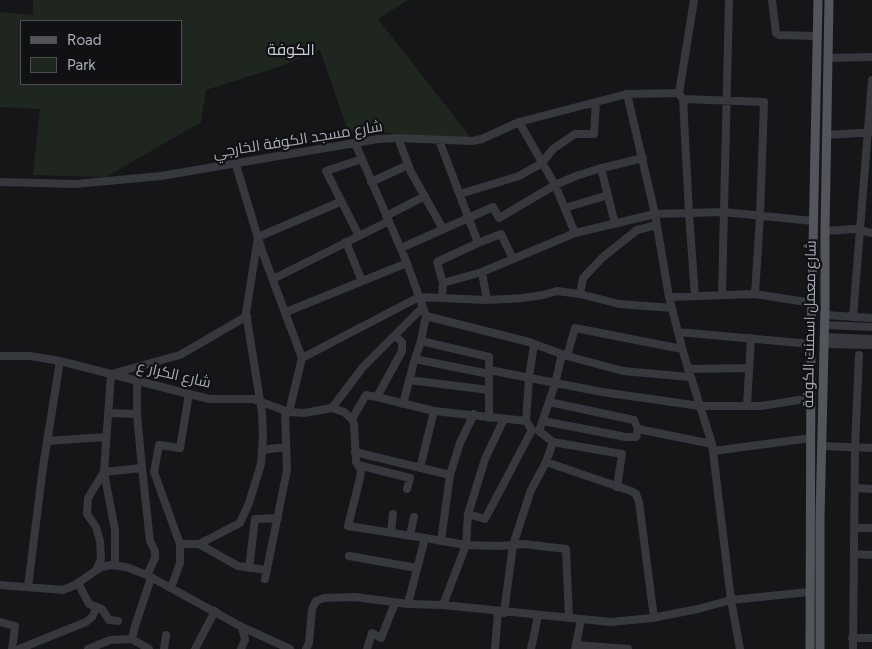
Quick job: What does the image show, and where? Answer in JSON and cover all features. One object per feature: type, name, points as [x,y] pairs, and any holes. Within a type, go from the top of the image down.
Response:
[{"type":"main road","name":"شارع معمل اسمنت الكوفة","points":[[810,649],[811,348],[818,0]]},
{"type":"main road","name":"شارع معمل اسمنت الكوفة","points":[[820,649],[829,0]]},
{"type":"main road","points":[[816,38],[823,43],[829,40]]},
{"type":"main road","points":[[816,53],[824,51],[829,56]]},
{"type":"main road","points":[[811,348],[818,355],[824,344]]},
{"type":"main road","points":[[811,374],[816,372],[824,375]]},
{"type":"street","points":[[722,295],[730,0]]},
{"type":"street","points":[[772,0],[776,33],[816,38]]},
{"type":"street","points":[[692,1],[681,96],[695,296]]},
{"type":"street","points":[[829,56],[872,57]]},
{"type":"street","points":[[853,316],[870,132],[872,80]]},
{"type":"street","points":[[627,94],[644,158],[669,297],[682,350],[712,447],[731,600],[740,649]]},
{"type":"street","name":"شارع مسجد الكوفة الخارجي","points":[[0,182],[75,184],[161,176],[236,165],[355,143],[398,138],[472,141],[482,139],[519,122],[627,94],[681,96],[726,101],[764,102],[760,216]]},
{"type":"street","points":[[460,194],[519,176],[542,163],[553,149],[575,134],[594,134],[596,102]]},
{"type":"street","points":[[519,122],[556,186],[575,233]]},
{"type":"street","points":[[827,135],[870,132]]},
{"type":"street","points":[[398,138],[408,165],[443,229]]},
{"type":"street","points":[[440,140],[478,243]]},
{"type":"street","points":[[355,143],[407,263],[426,316],[403,404]]},
{"type":"street","points":[[400,248],[493,207],[499,218],[576,176],[644,158]]},
{"type":"street","points":[[359,236],[340,202],[326,171],[362,159]]},
{"type":"street","points":[[236,165],[258,237],[302,358],[287,411],[286,470],[265,579]]},
{"type":"street","points":[[371,182],[408,165]]},
{"type":"street","points":[[601,168],[615,224]]},
{"type":"street","points":[[564,208],[608,195]]},
{"type":"street","points":[[273,278],[359,236],[425,196]]},
{"type":"street","points":[[258,237],[340,202]]},
{"type":"street","points":[[443,283],[482,272],[575,233],[655,214],[723,212],[813,221]]},
{"type":"street","points":[[755,294],[760,216]]},
{"type":"street","points":[[580,294],[583,278],[602,257],[637,230],[657,225]]},
{"type":"street","points":[[825,231],[860,230],[872,233]]},
{"type":"street","points":[[442,297],[443,283],[437,262],[501,234],[513,259]]},
{"type":"street","points":[[180,544],[199,544],[240,523],[249,503],[261,464],[262,412],[247,316],[258,237]]},
{"type":"street","points":[[346,242],[362,281]]},
{"type":"street","points":[[286,312],[407,263]]},
{"type":"street","points":[[482,272],[487,300]]},
{"type":"street","points":[[302,358],[420,297],[487,300],[523,298],[556,291],[580,294],[619,304],[672,308]]},
{"type":"street","points":[[669,297],[755,294],[812,303]]},
{"type":"street","points":[[422,308],[363,367],[332,408],[341,411],[352,419],[354,424],[356,462],[361,470],[348,526],[466,545],[500,546],[524,544],[566,549],[569,618]]},
{"type":"street","points":[[825,315],[872,318]]},
{"type":"street","points":[[115,565],[115,530],[104,472],[111,374],[180,355],[247,316]]},
{"type":"street","points":[[426,316],[534,344],[565,355],[623,371],[689,373],[749,368]]},
{"type":"street","points":[[825,326],[872,327]]},
{"type":"street","points":[[839,326],[840,338]]},
{"type":"street","points":[[468,514],[485,519],[543,422],[575,328],[682,350]]},
{"type":"street","points":[[678,332],[751,338],[811,348]]},
{"type":"street","points":[[377,397],[402,351],[402,342],[395,336]]},
{"type":"street","points":[[747,406],[751,338]]},
{"type":"street","points":[[824,344],[840,338],[872,339]]},
{"type":"street","points":[[421,341],[489,357],[489,418]]},
{"type":"street","points":[[526,421],[534,344]]},
{"type":"street","points":[[824,344],[872,345]]},
{"type":"street","points":[[852,649],[855,447],[859,355]]},
{"type":"street","name":"شارع الكرار ع","points":[[0,356],[30,356],[60,361],[189,394],[210,398],[237,398],[260,401],[287,411],[304,413],[332,408]]},
{"type":"street","points":[[415,359],[555,384],[700,406],[761,406],[811,398]]},
{"type":"street","points":[[28,587],[47,441],[60,361]]},
{"type":"street","points":[[409,380],[489,390]]},
{"type":"street","points":[[132,639],[155,558],[155,551],[150,542],[142,468],[137,414],[137,382]]},
{"type":"street","points":[[171,588],[180,563],[180,544],[154,472],[159,445],[180,448],[189,394]]},
{"type":"street","points":[[352,419],[366,395],[434,411],[526,421],[536,431],[553,442],[622,454],[617,487]]},
{"type":"street","points":[[543,422],[626,437],[636,437],[638,430],[634,420],[549,402]]},
{"type":"street","points":[[420,468],[434,411]]},
{"type":"street","points":[[109,413],[137,414]]},
{"type":"street","points":[[440,541],[450,475],[460,443],[474,414]]},
{"type":"street","points":[[443,605],[466,545],[468,514],[485,459],[504,419]]},
{"type":"street","points":[[638,430],[712,447],[811,438]]},
{"type":"street","points":[[47,441],[106,437]]},
{"type":"street","points":[[495,649],[513,545],[530,490],[546,462],[553,442]]},
{"type":"street","points":[[822,446],[872,448]]},
{"type":"street","points":[[262,450],[286,447]]},
{"type":"street","points":[[356,452],[450,475]]},
{"type":"street","points":[[546,462],[636,494],[639,502],[654,618]]},
{"type":"street","points":[[358,465],[410,478],[408,489]]},
{"type":"street","points":[[104,472],[142,468]]},
{"type":"street","points":[[97,568],[101,559],[100,541],[96,527],[87,514],[88,498],[104,472]]},
{"type":"street","points":[[855,488],[872,489]]},
{"type":"street","points":[[392,532],[393,514]]},
{"type":"street","points":[[410,535],[414,517]]},
{"type":"street","points":[[249,568],[255,519],[278,518]]},
{"type":"street","points":[[854,528],[872,528]]},
{"type":"street","points":[[408,604],[424,538]]},
{"type":"street","points":[[199,544],[238,566],[267,570]]},
{"type":"street","points":[[854,554],[872,555]]},
{"type":"street","points":[[348,556],[417,568]]},
{"type":"street","points":[[0,585],[59,590],[68,589],[97,568],[115,565],[131,568],[242,627],[290,649]]},
{"type":"street","points":[[78,583],[89,604],[102,609],[109,620],[118,621]]},
{"type":"street","points":[[306,649],[309,643],[312,609],[316,601],[320,599],[355,597],[408,604],[443,605],[538,616],[617,622],[654,618],[731,600],[809,592]]},
{"type":"street","points":[[367,649],[372,633],[381,638],[395,602]]},
{"type":"street","points":[[19,649],[38,645],[86,622],[92,617],[97,607]]},
{"type":"street","points":[[195,649],[214,611]]},
{"type":"street","points":[[531,649],[538,616]]},
{"type":"street","points":[[581,620],[576,647],[628,649]]},
{"type":"street","points":[[0,622],[15,626],[12,649]]},
{"type":"street","points":[[242,627],[245,640],[242,649]]},
{"type":"street","points":[[164,649],[166,635]]},
{"type":"street","points":[[852,638],[872,638]]},
{"type":"street","points":[[88,649],[110,640],[132,639],[149,649]]},
{"type":"green space","points":[[33,0],[408,0],[378,19],[471,138],[348,131],[320,50],[275,68],[206,90],[201,122],[106,177],[33,175],[40,109],[0,107],[0,12],[33,15]]},
{"type":"district","name":"الكوفة","points":[[291,50]]}]
